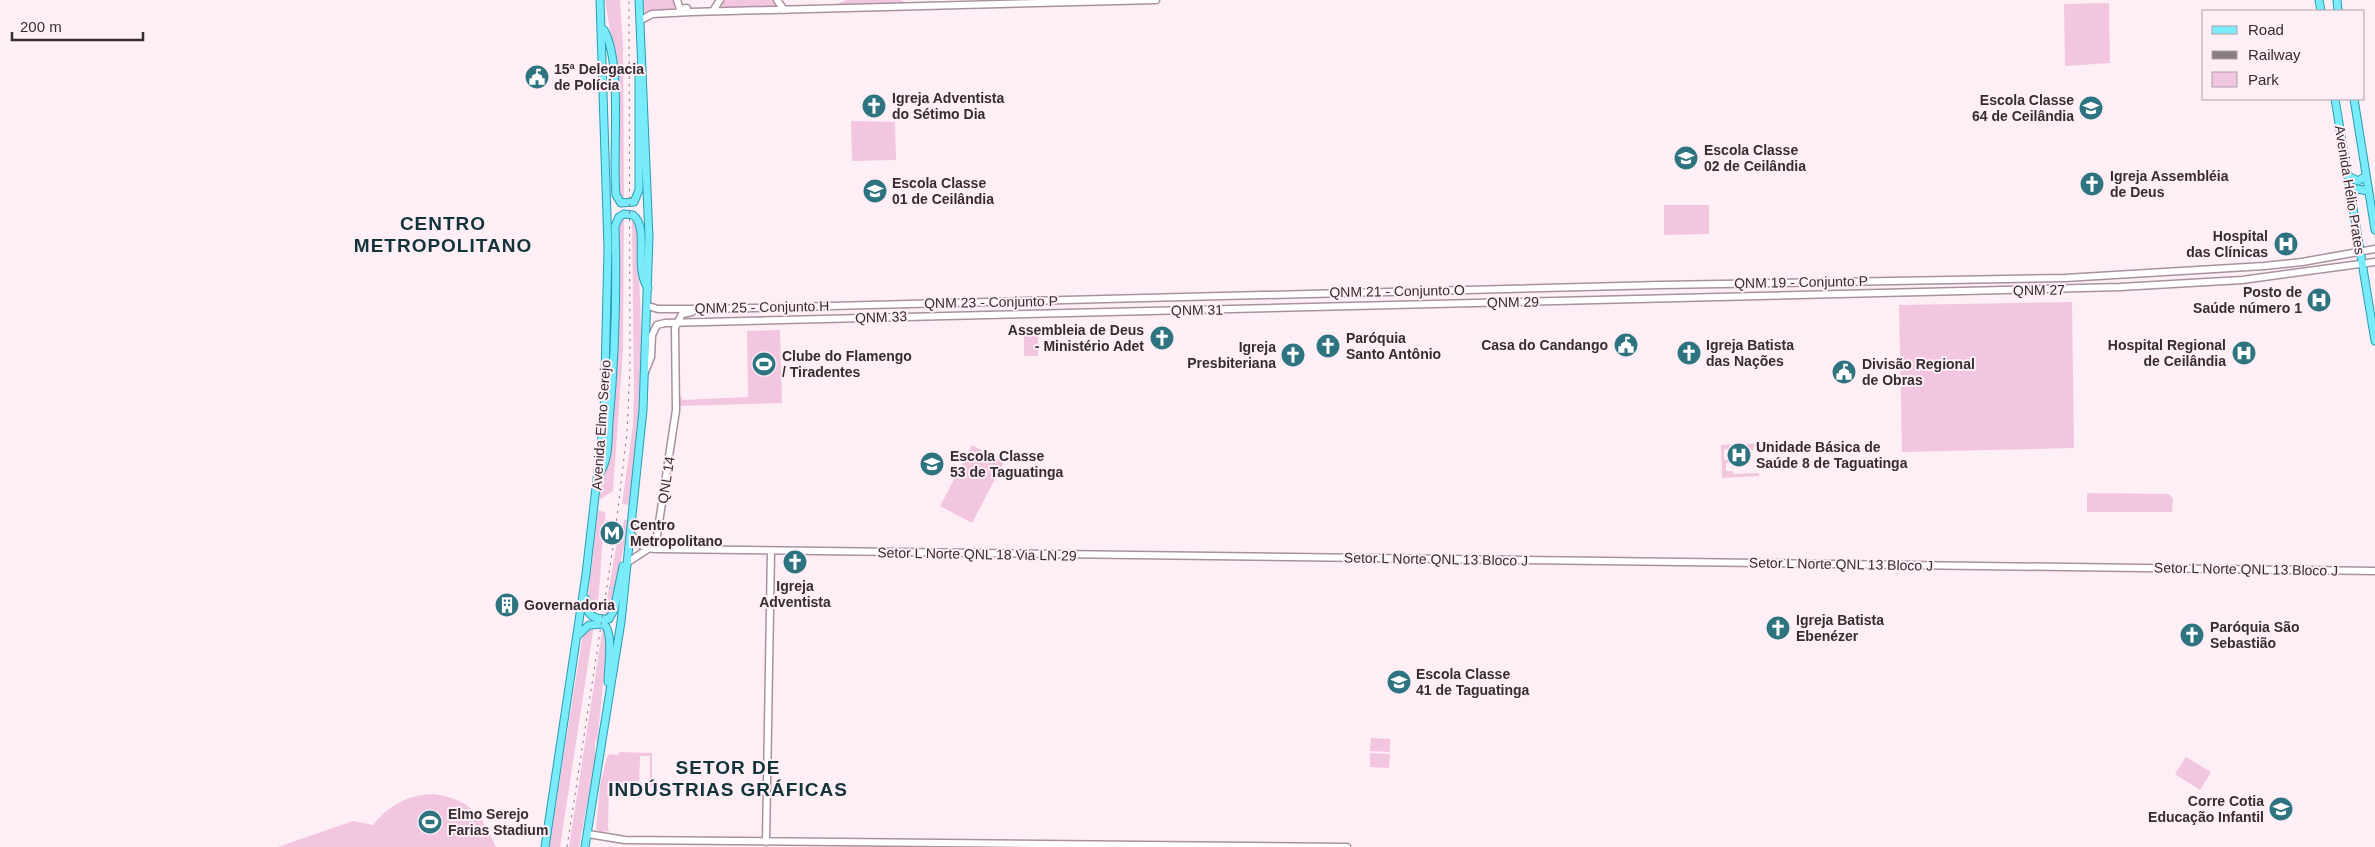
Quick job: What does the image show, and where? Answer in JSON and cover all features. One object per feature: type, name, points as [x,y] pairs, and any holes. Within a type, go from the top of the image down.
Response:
[{"type":"main road","name":"Avenida Elmo Serejo","points":[[545,847],[586,574],[599,475],[604,418],[608,322],[603,28],[600,0]]},
{"type":"main road","points":[[586,847],[628,562],[645,374],[648,306],[648,237],[643,58],[639,0]]},
{"type":"main road","points":[[677,0],[680,9],[688,8],[691,12]]},
{"type":"main road","points":[[713,11],[720,0]]},
{"type":"main road","points":[[777,0],[784,10]]},
{"type":"main road","points":[[963,5],[974,0]]},
{"type":"main road","points":[[641,20],[652,14],[713,11],[1156,0]]},
{"type":"main road","points":[[603,28],[609,44],[613,76],[616,195],[621,203],[626,204],[634,202],[639,190],[639,76],[643,58]]},
{"type":"main road","name":"Avenida Hélio Prates","points":[[2335,100],[2375,341]]},
{"type":"main road","name":"Avenida Hélio Prates","points":[[2354,100],[2375,230]]},
{"type":"main road","points":[[2348,176],[2358,181],[2366,176]]},
{"type":"main road","points":[[2351,198],[2355,190],[2362,189],[2368,191]]},
{"type":"main road","points":[[599,475],[605,461],[611,409],[615,311],[615,226],[619,217],[624,214],[633,215],[640,224],[640,270],[648,288]]},
{"type":"main road","points":[[2026,290],[2022,286],[2026,280],[2264,266],[2331,258],[2375,249]]},
{"type":"main road","points":[[2297,274],[2312,268],[2333,265],[2334,262],[2331,258]]},
{"type":"main road","name":"QNM 27","points":[[1716,298],[2181,285],[2297,274],[2375,262]]},
{"type":"main road","points":[[1849,294],[1846,290],[1848,285],[1871,284],[1888,280],[2066,278]]},
{"type":"main road","name":"QNM 19 - Conjunto P","points":[[1652,286],[1888,280]]},
{"type":"main road","points":[[1882,293],[1895,290],[1921,289],[1923,286],[1920,280]]},
{"type":"main road","points":[[1728,297],[1764,292],[1765,287],[1761,284]]},
{"type":"main road","points":[[1438,304],[1434,299],[1438,294],[1464,294],[1484,290],[1652,286]]},
{"type":"main road","points":[[1615,300],[1611,296],[1614,290],[1636,290],[1652,286]]},
{"type":"main road","points":[[1494,302],[1526,298],[1528,294],[1524,289]]},
{"type":"main road","name":"QNM 21 - Conjunto O","points":[[1255,295],[1484,290]]},
{"type":"main road","points":[[1318,307],[1330,303],[1352,302],[1354,298],[1351,293]]},
{"type":"main road","points":[[1219,309],[1216,305],[1219,300],[1245,298],[1255,295]]},
{"type":"main road","name":"QNM 23 - Conjunto P","points":[[850,305],[1255,295]]},
{"type":"main road","name":"QNM 29","points":[[1310,307],[1716,298]]},
{"type":"main road","points":[[1100,312],[1112,308],[1133,309],[1137,303],[1133,299]]},
{"type":"main road","points":[[1040,313],[1038,309],[1040,304],[1056,304],[1064,300]]},
{"type":"main road","points":[[916,316],[953,311],[954,307],[950,303]]},
{"type":"main road","points":[[807,319],[804,314],[807,309],[828,309],[841,305]]},
{"type":"main road","name":"QNM 25 - Conjunto H","points":[[648,306],[658,309],[675,309],[850,305]]},
{"type":"main road","points":[[761,320],[773,316],[793,316],[797,312],[794,306]]},
{"type":"main road","name":"QNM 31","points":[[1084,312],[1310,307]]},
{"type":"main road","points":[[677,322],[683,313],[702,312],[712,308]]},
{"type":"main road","name":"QNM 33","points":[[645,374],[651,357],[654,328],[659,324],[1084,312]]},
{"type":"main road","name":"QNL 14","points":[[655,549],[676,410],[674,328],[677,322]]},
{"type":"main road","points":[[628,562],[648,549],[636,542],[631,534]]},
{"type":"main road","name":"Setor L Norte QNL 18 Via LN 29","points":[[648,549],[1307,558]]},
{"type":"main road","points":[[586,574],[586,611],[590,616],[600,619],[609,618],[614,610],[624,564],[629,551]]},
{"type":"main road","points":[[766,842],[771,551]]},
{"type":"main road","name":"Setor L Norte QNL 13 Bloco J","points":[[1307,558],[2375,571]]},
{"type":"main road","points":[[577,637],[589,625],[604,624],[608,628],[610,637],[609,698]]},
{"type":"main road","points":[[588,834],[622,840],[853,845],[1347,847]]},
{"type":"main road","points":[[723,847],[728,841]]},
{"type":"green space","points":[[605,0],[620,0],[623,45],[624,198],[617,192],[614,54]]},
{"type":"green space","points":[[643,0],[673,0],[675,10],[653,10],[645,15]]},
{"type":"green space","points":[[722,0],[775,0],[775,7],[723,9]]},
{"type":"green space","points":[[847,0],[900,0],[910,4],[832,6]]},
{"type":"green space","points":[[2109,3],[2110,63],[2065,66],[2064,4]]},
{"type":"green space","points":[[851,121],[895,122],[896,160],[852,161]]},
{"type":"green space","points":[[1664,205],[1709,205],[1709,234],[1664,235]]},
{"type":"green space","points":[[624,217],[623,350],[613,491],[599,500],[606,463],[618,224]]},
{"type":"green space","points":[[632,217],[637,223],[641,332],[642,368],[639,423],[634,479],[627,528],[625,540],[611,612],[610,615],[604,617],[617,542],[621,539],[624,520],[628,520],[630,505],[622,504],[633,425]]},
{"type":"green space","points":[[2072,302],[2074,448],[1902,452],[1899,305]]},
{"type":"green space","name":"Clube do Flamengo / Tiradentes","points":[[780,330],[782,403],[680,406],[679,397],[681,396],[682,400],[748,397],[747,331]]},
{"type":"green space","points":[[1024,336],[1038,336],[1038,356],[1024,356]]},
{"type":"green space","points":[[1767,443],[1767,446],[1754,446],[1753,450],[1724,449],[1724,460],[1740,459],[1741,466],[1754,465],[1734,467],[1734,463],[1726,463],[1726,471],[1733,471],[1733,474],[1759,473],[1759,476],[1722,478],[1721,445]]},
{"type":"green space","points":[[972,445],[1004,462],[972,523],[940,506]]},
{"type":"green space","points":[[2087,493],[2169,494],[2173,499],[2172,512],[2087,512]]},
{"type":"green space","points":[[598,510],[606,513],[596,615],[587,606]]},
{"type":"green space","points":[[594,625],[560,847],[549,847],[583,634]]},
{"type":"green space","points":[[603,626],[608,634],[597,745],[595,738],[595,762],[579,847],[569,847]]},
{"type":"green space","points":[[1371,738],[1390,739],[1390,752],[1370,751]]},
{"type":"green space","points":[[619,752],[652,753],[652,787],[650,787],[650,756],[640,756],[639,788],[633,788],[633,785],[609,784],[608,829],[610,831],[598,832],[596,829],[600,785],[607,757],[610,754],[619,755]]},
{"type":"green space","points":[[1370,753],[1390,754],[1389,768],[1370,767]]},
{"type":"green space","points":[[2186,757],[2211,772],[2200,790],[2175,774]]},
{"type":"green space","name":"Elmo Serejo Farias Stadium","points":[[433,794],[456,800],[473,810],[480,817],[496,847],[278,847],[353,821],[373,825],[400,802],[415,796]]},
{"type":"waterway","points":[[609,588],[614,588]]},
{"type":"railway","points":[[567,847],[615,534],[627,433],[630,368],[629,0]]},
{"type":"place","name":"15ª Delegacia de Polícia","points":[[537,77]]},
{"type":"place","name":"Igreja Adventista do Sétimo Dia","points":[[874,106]]},
{"type":"place","name":"Escola Classe 64 de Ceilândia","points":[[2091,108]]},
{"type":"place","name":"Escola Classe 02 de Ceilândia","points":[[1686,158]]},
{"type":"place","name":"Igreja Assembléia de Deus","points":[[2092,184]]},
{"type":"place","name":"Escola Classe 01 de Ceilândia","points":[[875,191]]},
{"type":"place","name":"Hospital das Clínicas","points":[[2286,244]]},
{"type":"place","name":"Posto de Saúde número 1","points":[[2319,300]]},
{"type":"place","name":"Assembleia de Deus - Ministério Adet","points":[[1162,338]]},
{"type":"place","name":"Casa do Candango","points":[[1626,345]]},
{"type":"place","name":"Paróquia Santo Antônio","points":[[1328,346]]},
{"type":"place","name":"Igreja Batista das Nações","points":[[1689,353]]},
{"type":"place","name":"Hospital Regional de Ceilândia","points":[[2244,353]]},
{"type":"place","name":"Igreja Presbiteriana","points":[[1293,355]]},
{"type":"place","name":"Clube do Flamengo / Tiradentes","points":[[764,364]]},
{"type":"place","name":"Divisão Regional de Obras","points":[[1844,372]]},
{"type":"place","name":"Unidade Básica de Saúde 8 de Taguatinga","points":[[1739,455]]},
{"type":"place","name":"Escola Classe 53 de Taguatinga","points":[[932,464]]},
{"type":"place","name":"Centro Metropolitano","points":[[612,533]]},
{"type":"place","name":"Igreja Adventista","points":[[795,562]]},
{"type":"place","name":"Governadoria","points":[[507,605]]},
{"type":"place","name":"Igreja Batista Ebenézer","points":[[1778,628]]},
{"type":"place","name":"Paróquia São Sebastião","points":[[2192,635]]},
{"type":"place","name":"Escola Classe 41 de Taguatinga","points":[[1399,682]]},
{"type":"place","name":"Corre Cotia Educação Infantil","points":[[2281,809]]},
{"type":"place","name":"Elmo Serejo Farias Stadium","points":[[430,822]]},
{"type":"district","name":"CENTRO METROPOLITANO","points":[[443,234]]},
{"type":"district","name":"SETOR DE INDÚSTRIAS GRÁFICAS","points":[[728,778]]}]
